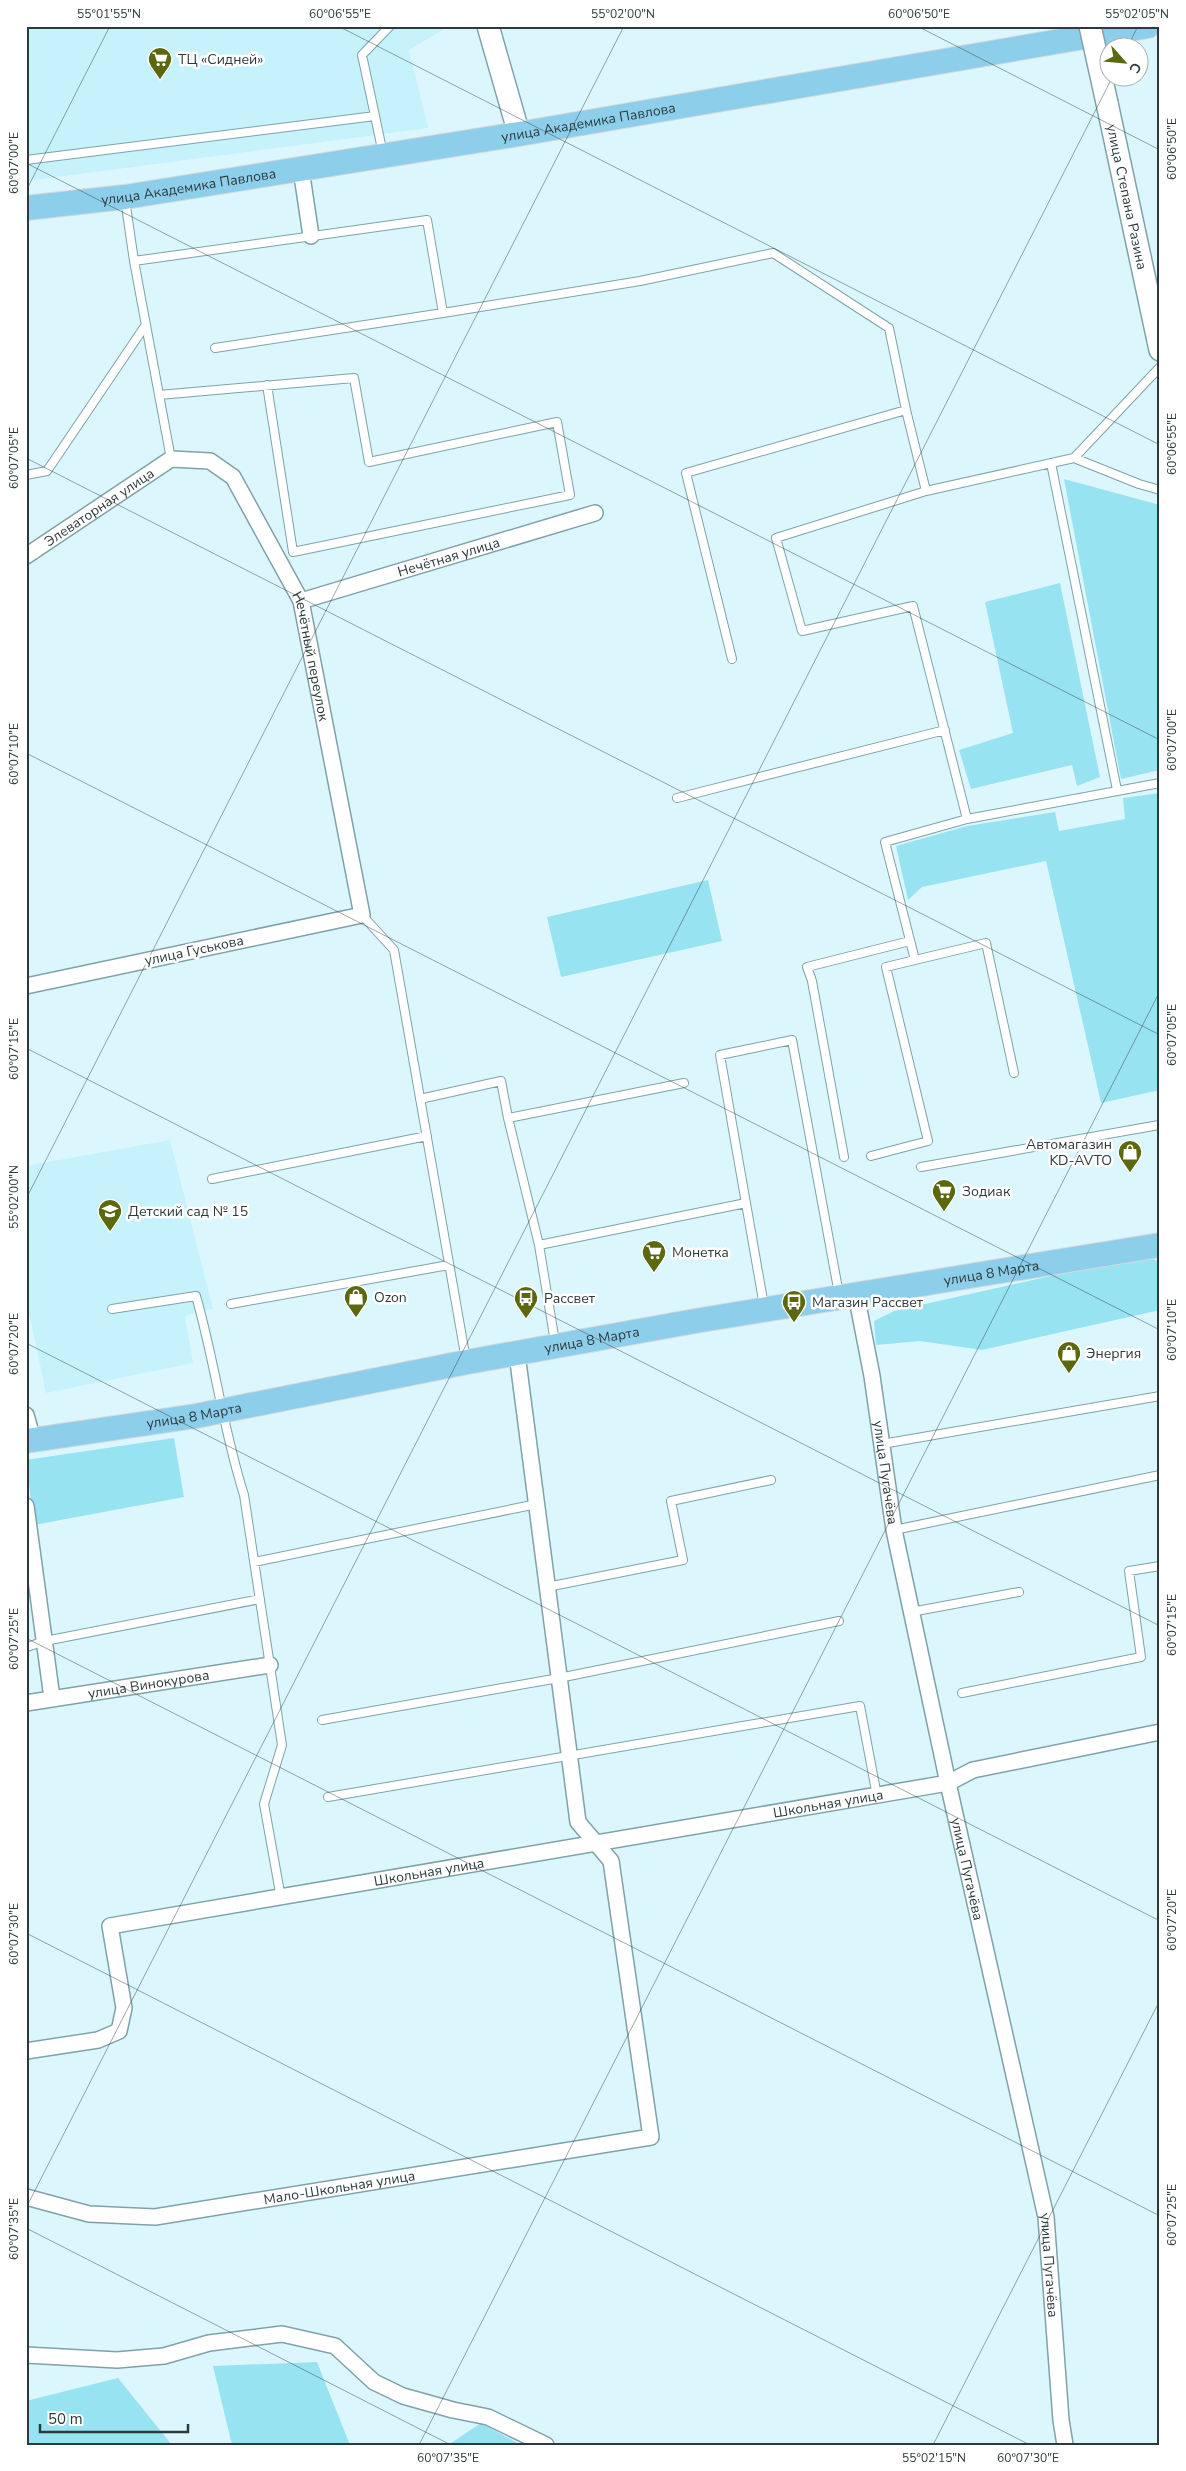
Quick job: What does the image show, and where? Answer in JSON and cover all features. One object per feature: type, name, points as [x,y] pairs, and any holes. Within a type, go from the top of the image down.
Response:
[{"type":"main road","points":[[488,26],[519,134]]},
{"type":"main road","name":"улица Степана Разина","points":[[1090,26],[1152,294],[1160,350]]},
{"type":"main road","name":"улица Академика Павлова","points":[[26,208],[125,197],[519,134],[1148,26]]},
{"type":"main road","name":"улица 8 Марта","points":[[29,1440],[222,1411],[467,1362],[556,1348],[701,1320],[1160,1245]]},
{"type":"street","points":[[301,169],[310,236]]},
{"type":"street","name":"Элеваторная улица","points":[[26,556],[171,460]]},
{"type":"street","name":"Нечётный переулок","points":[[171,460],[210,461],[233,477],[301,601],[362,915]]},
{"type":"street","name":"Нечётная улица","points":[[301,601],[595,513]]},
{"type":"street","name":"улица Гуськова","points":[[26,986],[362,915]]},
{"type":"street","name":"улица Пугачёва","points":[[848,1296],[882,1444],[894,1530],[911,1612],[1046,2218],[1061,2420],[1065,2445]]},
{"type":"street","points":[[517,1354],[578,1822],[596,1845]]},
{"type":"street","points":[[26,1415],[29,1440]]},
{"type":"street","points":[[26,1506],[52,1698]]},
{"type":"street","name":"улица Винокурова","points":[[26,1702],[270,1665]]},
{"type":"street","name":"Школьная улица","points":[[26,2051],[98,2040],[119,2031],[124,2008],[110,1926],[948,1784],[973,1770],[1160,1732]]},
{"type":"street","name":"Мало-Школьная улица","points":[[26,2197],[89,2214],[155,2217],[651,2137],[611,1860],[596,1845]]},
{"type":"street","points":[[26,2355],[117,2360],[164,2356],[210,2343],[282,2334],[335,2346],[374,2382],[403,2396],[453,2410],[488,2417],[546,2445]]},
{"type":"lane","points":[[383,156],[362,55],[390,26]]},
{"type":"lane","points":[[26,160],[375,116]]},
{"type":"lane","points":[[125,197],[145,326],[171,460]]},
{"type":"lane","points":[[134,261],[427,220],[443,313]]},
{"type":"lane","points":[[216,348],[640,281],[773,253],[889,328],[906,410],[926,491]]},
{"type":"lane","points":[[26,475],[47,471],[145,326]]},
{"type":"lane","points":[[967,819],[914,606],[802,631],[776,538],[926,491],[1074,458],[1160,367]]},
{"type":"lane","points":[[158,395],[354,378],[369,462],[557,422],[570,495],[293,552],[266,386]]},
{"type":"lane","points":[[732,659],[686,473],[906,410]]},
{"type":"lane","points":[[1074,458],[1139,484],[1160,490]]},
{"type":"lane","points":[[1051,464],[1116,790]]},
{"type":"lane","points":[[677,798],[945,730]]},
{"type":"lane","points":[[915,960],[885,842],[967,819],[1160,783]]},
{"type":"lane","points":[[362,915],[394,950],[467,1362]]},
{"type":"lane","points":[[844,1156],[807,967],[910,941]]},
{"type":"lane","points":[[871,1156],[928,1142],[886,967],[986,943],[1014,1072]]},
{"type":"lane","points":[[765,1310],[720,1055],[792,1040],[848,1296]]},
{"type":"lane","points":[[420,1099],[502,1081],[508,1118],[539,1245],[556,1348]]},
{"type":"lane","points":[[508,1118],[684,1083]]},
{"type":"lane","points":[[921,1168],[1159,1125],[1160,1127]]},
{"type":"lane","points":[[212,1179],[427,1136]]},
{"type":"lane","points":[[539,1245],[746,1203]]},
{"type":"lane","points":[[231,1304],[449,1265]]},
{"type":"lane","points":[[112,1309],[196,1296],[219,1385],[222,1411],[232,1458],[244,1495],[282,1745],[264,1804],[281,1898]]},
{"type":"lane","points":[[882,1444],[1160,1396]]},
{"type":"lane","points":[[894,1530],[1160,1475]]},
{"type":"lane","points":[[547,1587],[683,1560],[672,1501],[771,1480]]},
{"type":"lane","points":[[254,1562],[537,1504]]},
{"type":"lane","points":[[962,1693],[1141,1657],[1129,1571],[1160,1566]]},
{"type":"lane","points":[[911,1612],[1019,1592]]},
{"type":"lane","points":[[26,1645],[260,1599]]},
{"type":"lane","points":[[322,1720],[559,1678],[839,1621]]},
{"type":"lane","points":[[328,1797],[860,1706],[877,1796]]},
{"type":"shaded area","points":[[26,26],[449,26],[409,50],[428,128],[26,181]]},
{"type":"shaded area","points":[[1064,479],[1160,505],[1160,770],[1121,779]]},
{"type":"shaded area","points":[[1060,583],[1100,777],[1077,786],[1072,765],[971,789],[959,750],[1013,733],[985,602]]},
{"type":"shaded area","points":[[1160,793],[1160,1090],[1101,1103],[1046,861],[922,887],[908,900],[896,846],[967,826],[1055,812],[1059,831],[1125,819],[1123,798]]},
{"type":"shaded area","points":[[708,880],[722,941],[561,977],[547,917]]},
{"type":"shaded area","name":"Детский сад № 15","points":[[170,1140],[213,1309],[200,1310],[185,1316],[193,1363],[46,1393],[26,1298],[26,1166]]},
{"type":"shaded area","points":[[1144,1255],[1160,1262],[1160,1310],[982,1350],[920,1341],[876,1345],[874,1321],[894,1311]]},
{"type":"shaded area","points":[[174,1438],[184,1497],[34,1525],[26,1460]]},
{"type":"shaded area","points":[[317,2362],[350,2445],[232,2445],[213,2366]]},
{"type":"shaded area","points":[[118,2378],[172,2445],[26,2445],[26,2401]]},
{"type":"shaded area","points":[[481,2423],[521,2445],[448,2445]]},
{"type":"place","name":"ТЦ «Сидней»","points":[[160,80]]},
{"type":"place","name":"Автомагазин KD-AVTO","points":[[1130,1173]]},
{"type":"place","name":"Зодиак","points":[[944,1212]]},
{"type":"place","name":"Детский сад № 15","points":[[110,1232]]},
{"type":"place","name":"Монетка","points":[[654,1273]]},
{"type":"place","name":"Ozon","points":[[356,1318]]},
{"type":"place","name":"Рассвет","points":[[526,1319]]},
{"type":"place","name":"Магазин Рассвет","points":[[794,1323]]},
{"type":"place","name":"Энергия","points":[[1069,1374]]}]
